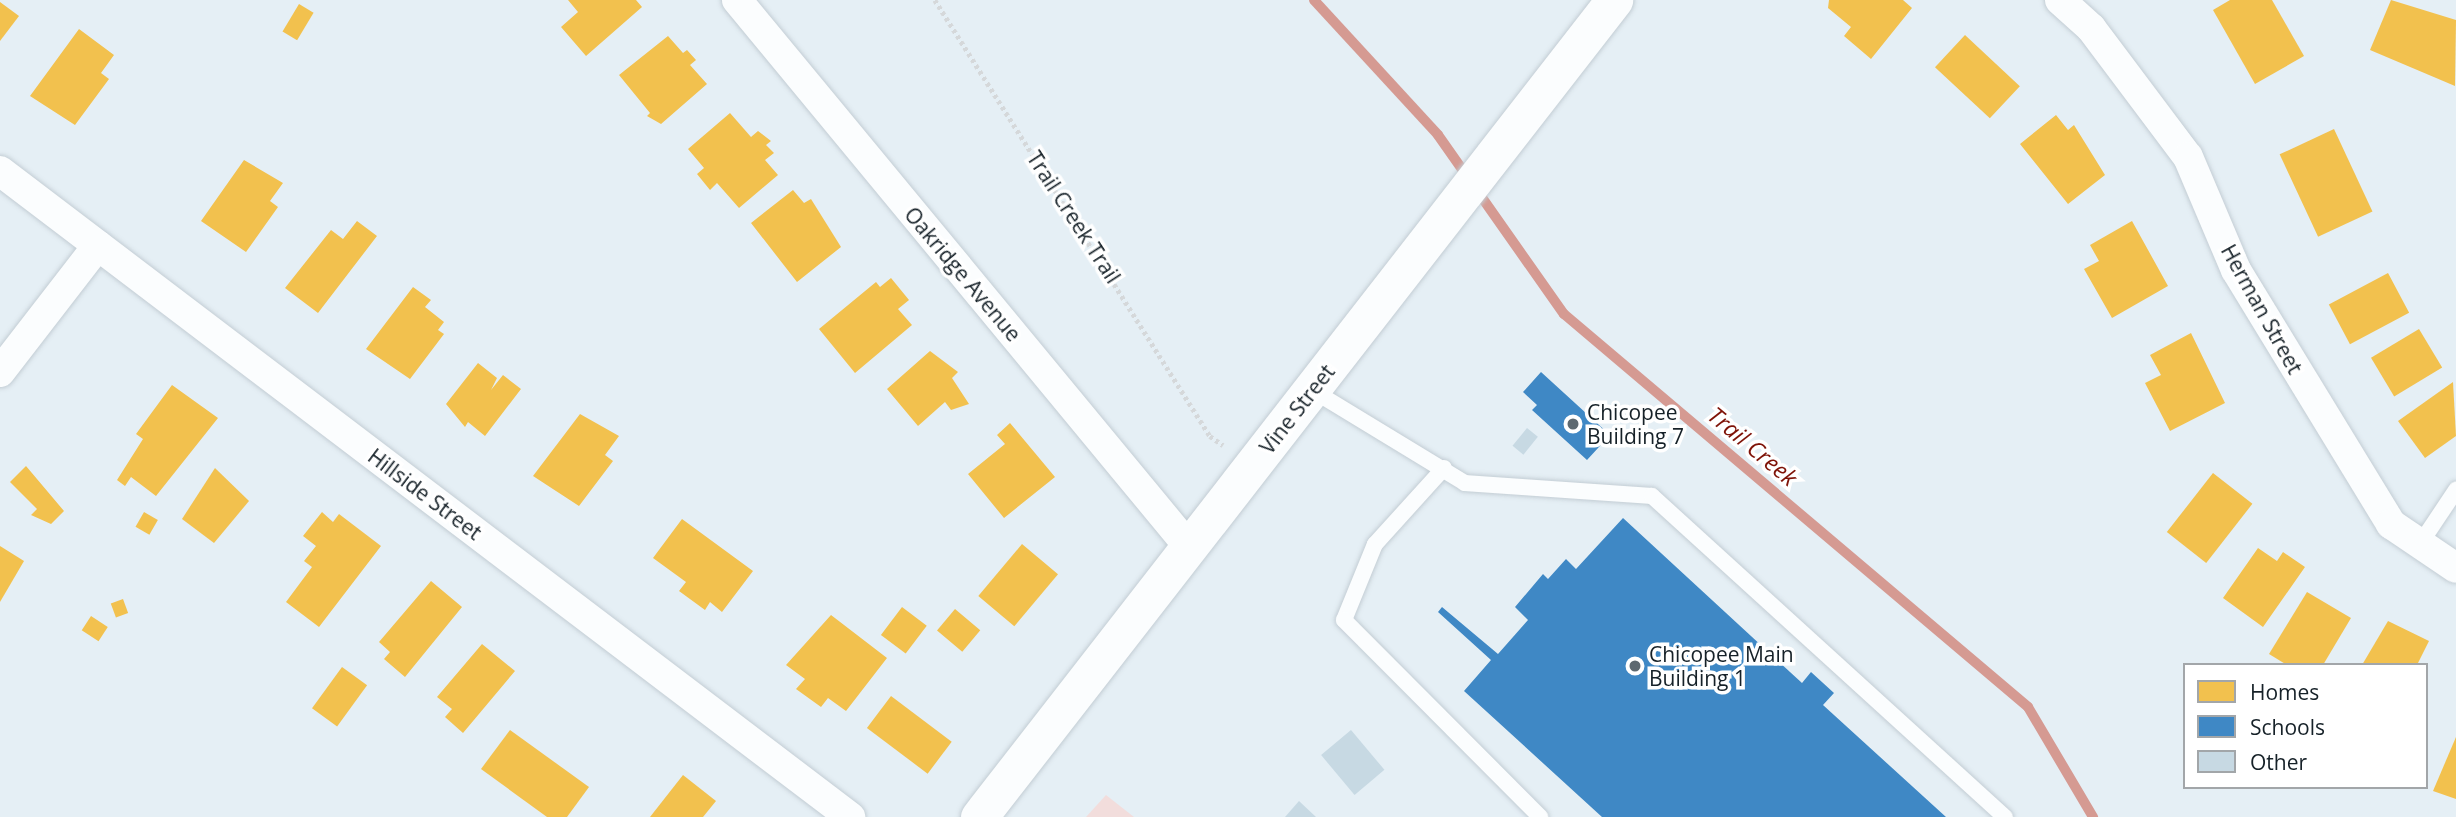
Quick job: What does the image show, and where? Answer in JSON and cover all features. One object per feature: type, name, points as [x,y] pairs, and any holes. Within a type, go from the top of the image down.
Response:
[{"type":"street","name":"Oakridge Avenue","points":[[737,0],[1189,547]]},
{"type":"street","name":"Vine Street","points":[[979,817],[1614,0]]},
{"type":"street","name":"Herman Street","points":[[2065,2],[2091,28],[2188,157],[2242,280],[2367,489],[2391,524],[2418,547],[2456,568]]},
{"type":"street","name":"Hillside Street","points":[[0,171],[850,817]]},
{"type":"street","points":[[0,372],[98,245]]},
{"type":"lane","points":[[1312,390],[1465,483],[1652,496],[2005,817]]},
{"type":"lane","points":[[1444,468],[1375,544],[1344,620],[1540,817]]},
{"type":"lane","points":[[2418,547],[2456,491]]},
{"type":"path","name":"Trail Creek Trail","points":[[935,0],[1210,436]]},
{"type":"shaded area","points":[[1106,795],[1134,817],[1086,817]]},
{"type":"building: Homes","points":[[568,0],[636,0],[642,7],[586,56],[561,27],[578,12]]},
{"type":"building: Homes","points":[[1829,0],[1903,0],[1912,8],[1871,59],[1844,36],[1851,27],[1828,8]]},
{"type":"building: Homes","points":[[2230,0],[2272,0],[2304,56],[2255,84],[2213,10]]},
{"type":"building: Homes","points":[[2391,0],[2456,20],[2455,86],[2370,50]]},
{"type":"building: Homes","points":[[0,2],[19,16],[0,41]]},
{"type":"building: Homes","points":[[299,4],[314,13],[297,40],[283,31]]},
{"type":"building: Homes","points":[[79,29],[114,55],[101,73],[109,79],[75,125],[30,96]]},
{"type":"building: Homes","points":[[1965,35],[2020,86],[1990,118],[1935,67]]},
{"type":"building: Homes","points":[[668,36],[683,53],[687,50],[696,60],[690,65],[707,84],[661,124],[647,116],[650,113],[619,75]]},
{"type":"building: Homes","points":[[730,113],[751,137],[758,131],[771,141],[766,145],[774,153],[765,160],[778,175],[739,208],[717,183],[710,190],[697,174],[704,168],[688,149]]},
{"type":"building: Homes","points":[[2056,115],[2068,130],[2074,125],[2105,175],[2068,204],[2020,144]]},
{"type":"building: Homes","points":[[2334,129],[2372,211],[2318,237],[2280,154]]},
{"type":"building: Homes","points":[[244,160],[283,183],[270,201],[278,207],[246,252],[201,221]]},
{"type":"building: Homes","points":[[793,190],[804,203],[811,199],[841,247],[797,282],[751,223]]},
{"type":"building: Homes","points":[[357,221],[377,236],[318,313],[285,288],[331,230],[343,239]]},
{"type":"building: Homes","points":[[2132,221],[2168,286],[2112,318],[2084,269],[2099,261],[2090,245]]},
{"type":"building: Homes","points":[[2388,273],[2409,313],[2350,344],[2329,304]]},
{"type":"building: Homes","points":[[891,278],[909,300],[898,309],[912,325],[855,373],[819,329],[876,282],[880,287]]},
{"type":"building: Homes","points":[[413,287],[431,300],[425,307],[444,322],[438,330],[444,334],[410,379],[366,349]]},
{"type":"building: Homes","points":[[2419,329],[2442,368],[2394,396],[2371,358]]},
{"type":"building: Homes","points":[[2191,333],[2225,403],[2170,431],[2145,383],[2161,375],[2150,355]]},
{"type":"building: Homes","points":[[930,351],[958,372],[952,378],[969,404],[951,410],[945,402],[918,426],[887,389]]},
{"type":"building: Homes","points":[[478,363],[497,378],[491,390],[503,375],[521,389],[485,436],[468,422],[465,427],[446,404]]},
{"type":"building: Homes","points":[[2453,382],[2456,436],[2425,458],[2398,421]]},
{"type":"building: Homes","points":[[172,385],[218,418],[156,496],[131,477],[125,486],[117,480],[143,439],[136,434]]},
{"type":"building: Homes","points":[[580,414],[619,436],[605,455],[613,461],[579,506],[533,476]]},
{"type":"building: Homes","points":[[1010,423],[1055,477],[1004,518],[968,474],[1005,444],[997,435]]},
{"type":"building: Homes","points":[[26,466],[64,511],[51,524],[31,515],[37,509],[10,482]]},
{"type":"building: Homes","points":[[215,468],[249,501],[214,543],[182,519]]},
{"type":"building: Homes","points":[[2213,473],[2252,504],[2206,563],[2167,532]]},
{"type":"building: Homes","points":[[144,512],[158,520],[149,535],[136,527]]},
{"type":"building: Homes","points":[[322,512],[333,522],[339,514],[381,546],[319,627],[286,602],[312,567],[304,561],[316,546],[303,536]]},
{"type":"building: Homes","points":[[682,519],[753,571],[722,612],[710,602],[705,610],[679,591],[686,582],[653,558]]},
{"type":"building: Homes","points":[[1022,544],[1058,574],[1014,626],[978,596]]},
{"type":"building: Homes","points":[[0,546],[24,561],[0,602]]},
{"type":"building: Homes","points":[[2258,548],[2277,561],[2283,552],[2305,567],[2263,627],[2223,598]]},
{"type":"building: Homes","points":[[431,581],[462,607],[405,677],[384,659],[390,652],[379,642]]},
{"type":"building: Homes","points":[[2307,592],[2351,618],[2324,663],[2284,663],[2269,654]]},
{"type":"building: Homes","points":[[123,599],[128,613],[116,618],[111,603]]},
{"type":"building: Homes","points":[[902,607],[927,626],[906,654],[881,635]]},
{"type":"building: Homes","points":[[955,609],[980,630],[962,652],[937,630]]},
{"type":"building: Homes","points":[[831,615],[887,658],[846,711],[828,698],[821,707],[796,689],[805,679],[786,665]]},
{"type":"building: Homes","points":[[91,616],[108,627],[99,641],[82,630]]},
{"type":"building: Homes","points":[[2388,621],[2429,641],[2418,663],[2363,663]]},
{"type":"building: Homes","points":[[482,644],[515,671],[463,733],[445,717],[452,709],[437,697]]},
{"type":"building: Homes","points":[[342,667],[367,685],[337,726],[312,708]]},
{"type":"building: Homes","points":[[891,696],[952,742],[928,774],[867,728]]},
{"type":"building: Homes","points":[[510,730],[589,787],[567,817],[547,817],[481,769]]},
{"type":"building: Homes","points":[[2456,737],[2456,799],[2433,791]]},
{"type":"building: Homes","points":[[683,775],[716,801],[703,817],[650,817]]},
{"type":"building: Schools","name":"Chicopee Building 7","points":[[1541,372],[1610,435],[1587,460],[1532,410],[1537,405],[1523,392]]},
{"type":"building: Schools","name":"Chicopee Main Building 1","points":[[1623,518],[1802,683],[1811,672],[1834,693],[1823,705],[1946,817],[1602,817],[1464,691],[1491,660],[1438,612],[1442,607],[1498,654],[1528,620],[1515,607],[1543,574],[1548,579],[1566,559],[1576,569]]},
{"type":"building: Other","points":[[1527,428],[1538,437],[1523,455],[1513,446]]},
{"type":"building: Other","points":[[1351,730],[1384,770],[1355,795],[1321,755]]},
{"type":"building: Other","points":[[1299,801],[1316,817],[1285,817]]},
{"type":"waterway","name":"Trail Creek","points":[[1314,0],[1438,135],[1564,314],[2028,707],[2093,817]]},
{"type":"place","name":"Chicopee Building 7","points":[[1573,424]]},
{"type":"place","name":"Chicopee Main Building 1","points":[[1635,666]]}]
